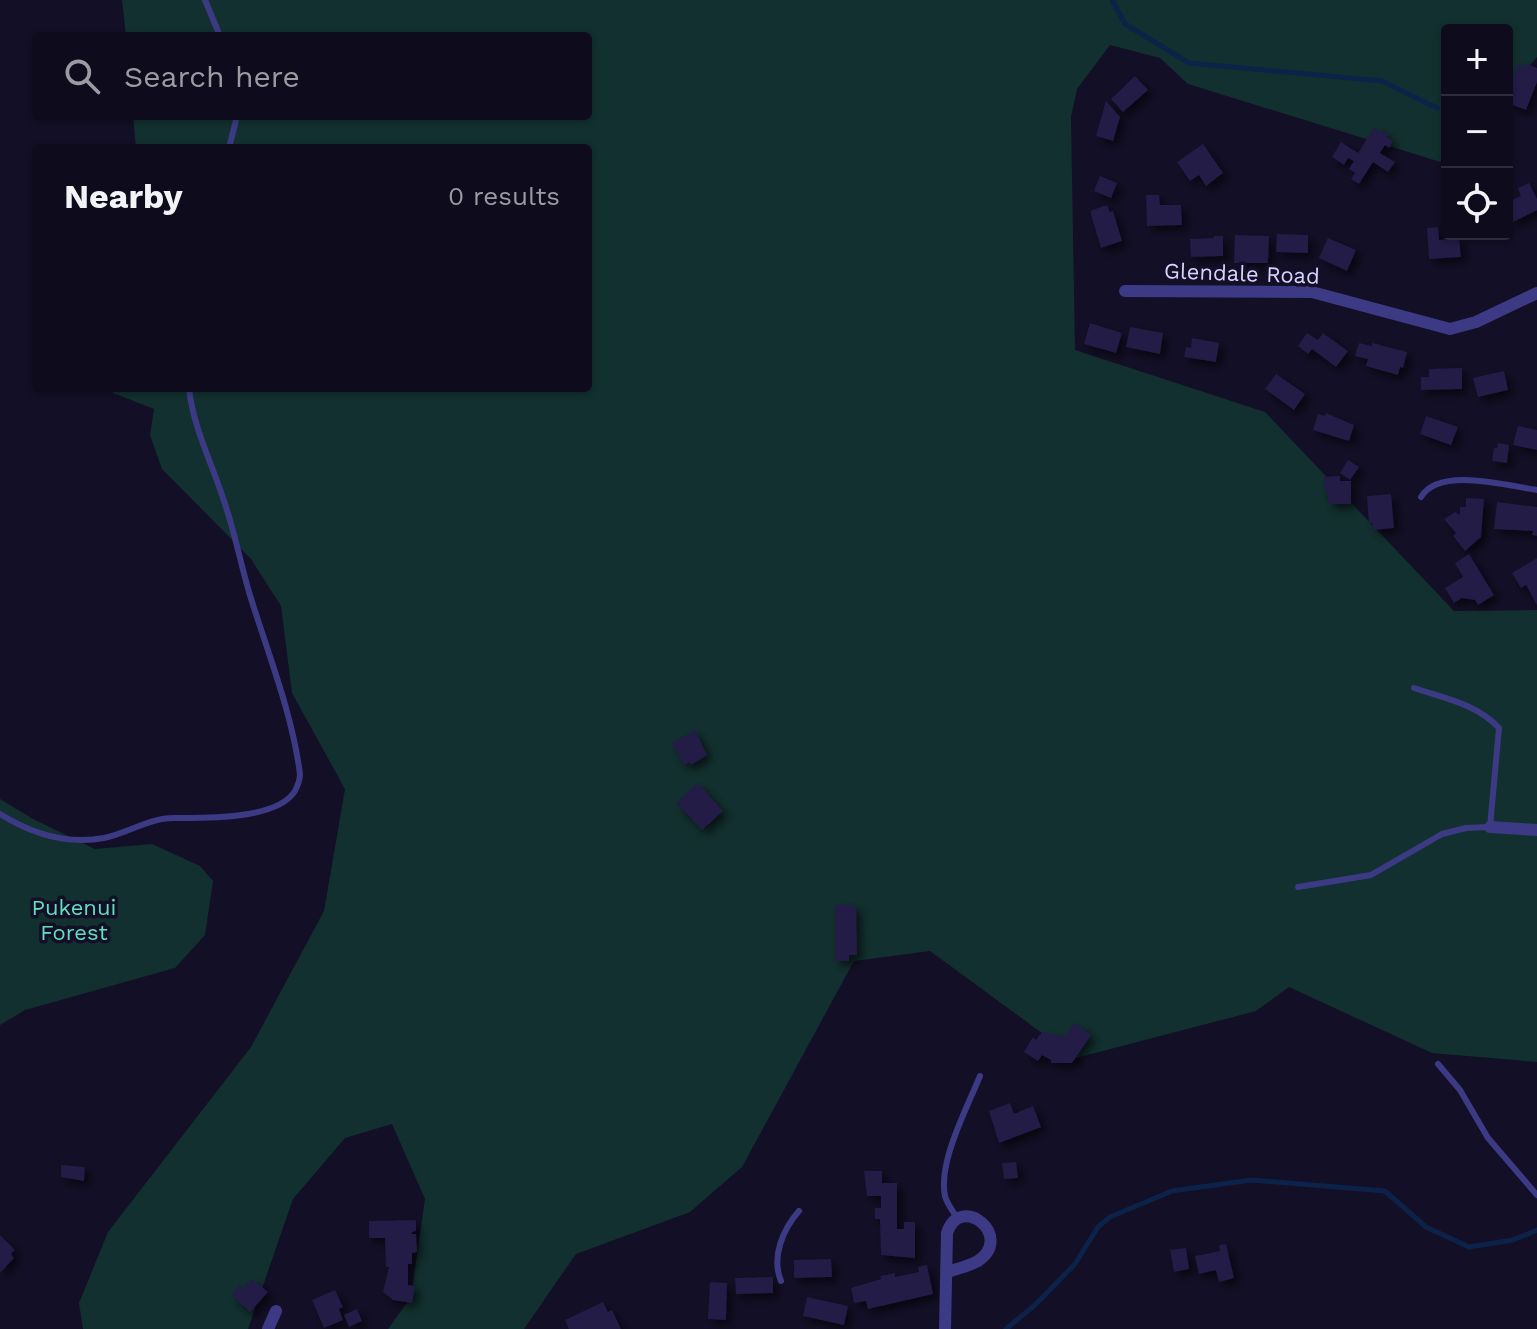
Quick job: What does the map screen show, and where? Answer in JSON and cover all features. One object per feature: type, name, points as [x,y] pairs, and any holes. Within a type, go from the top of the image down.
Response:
[{"type":"street","name":"Glendale Road","points":[[1125,291],[1312,292],[1450,329],[1476,322],[1537,293]]},
{"type":"street","points":[[1490,827],[1537,830]]},
{"type":"street","points":[[945,1329],[947,1233],[950,1224],[957,1218],[971,1217],[982,1221],[989,1229],[990,1243],[985,1253],[977,1261],[947,1272]]},
{"type":"street","points":[[268,1329],[276,1311]]},
{"type":"lane","points":[[205,0],[218,32]]},
{"type":"lane","points":[[230,144],[236,120]]},
{"type":"lane","points":[[0,814],[24,829],[56,839],[104,838],[166,818],[211,818],[260,811],[287,800],[295,791],[300,778],[282,697],[248,589],[224,498],[199,438],[190,392]]},
{"type":"lane","points":[[1421,497],[1432,485],[1471,480],[1492,480],[1537,490]]},
{"type":"lane","points":[[1298,887],[1371,875],[1442,834],[1466,828],[1490,827],[1499,728],[1489,718],[1466,705],[1414,688]]},
{"type":"lane","points":[[1438,1064],[1460,1090],[1488,1138],[1537,1195]]},
{"type":"lane","points":[[957,1218],[947,1202],[944,1183],[952,1145],[980,1076]]},
{"type":"lane","points":[[781,1281],[777,1261],[780,1247],[791,1220],[799,1211]]},
{"type":"green space","points":[[122,0],[1537,0],[1537,57],[1513,86],[1513,24],[1441,24],[1441,162],[1188,84],[1160,58],[1110,45],[1077,89],[1071,117],[1075,350],[1265,412],[1454,611],[1537,610],[1537,1062],[1432,1053],[1289,987],[1256,1011],[1076,1058],[930,951],[854,961],[742,1167],[690,1212],[576,1254],[524,1329],[388,1329],[411,1297],[425,1199],[392,1124],[345,1138],[293,1199],[248,1329],[83,1329],[79,1303],[108,1232],[251,1047],[324,911],[345,789],[292,693],[281,606],[251,559],[162,469],[150,435],[154,409],[113,392],[592,392],[592,144],[136,144],[133,120],[592,120],[592,32],[126,32]]},
{"type":"green space","name":"Pukenui Forest","points":[[0,799],[95,849],[152,844],[200,866],[213,881],[205,935],[175,968],[25,1010],[0,1025]]},
{"type":"building","points":[[1526,63],[1537,68],[1537,82],[1526,110],[1513,105],[1513,78],[1518,64],[1524,67]]},
{"type":"building","points":[[1135,76],[1148,90],[1123,112],[1111,99]]},
{"type":"building","points":[[1106,101],[1120,117],[1113,141],[1096,136]]},
{"type":"building","points":[[1374,128],[1388,134],[1386,137],[1393,141],[1389,148],[1385,145],[1380,153],[1395,162],[1388,172],[1373,162],[1359,184],[1351,179],[1355,173],[1349,169],[1354,161],[1348,158],[1344,165],[1332,157],[1341,142],[1358,153]]},
{"type":"building","points":[[1203,144],[1223,173],[1206,186],[1199,175],[1190,181],[1177,162]]},
{"type":"building","points":[[1100,176],[1117,183],[1111,198],[1094,191]]},
{"type":"building","points":[[1529,183],[1537,199],[1537,210],[1513,222],[1513,199],[1521,196],[1518,188]]},
{"type":"building","points":[[1146,195],[1159,195],[1160,205],[1181,205],[1182,225],[1147,226]]},
{"type":"building","points":[[1107,205],[1110,212],[1113,211],[1122,241],[1101,248],[1090,211]]},
{"type":"building","points":[[1438,227],[1439,240],[1459,240],[1461,257],[1429,259],[1427,228]]},
{"type":"building","points":[[1277,234],[1308,235],[1308,253],[1276,252]]},
{"type":"building","points":[[1235,235],[1269,236],[1268,263],[1234,263]]},
{"type":"building","points":[[1223,236],[1223,256],[1191,257],[1190,239]]},
{"type":"building","points":[[1328,238],[1356,250],[1347,271],[1319,258]]},
{"type":"building","points":[[1090,323],[1122,333],[1116,353],[1084,344]]},
{"type":"building","points":[[1130,327],[1163,333],[1160,354],[1126,347]]},
{"type":"building","points":[[1307,333],[1318,340],[1323,333],[1348,351],[1336,367],[1312,349],[1308,354],[1298,346]]},
{"type":"building","points":[[1192,338],[1219,343],[1216,362],[1184,357],[1186,347],[1191,348]]},
{"type":"building","points":[[1359,343],[1407,352],[1403,368],[1400,367],[1398,375],[1366,366],[1368,359],[1355,356]]},
{"type":"building","points":[[1462,368],[1462,389],[1421,390],[1421,377],[1429,377],[1429,369]]},
{"type":"building","points":[[1504,371],[1508,390],[1478,397],[1473,378]]},
{"type":"building","points":[[1276,374],[1305,394],[1294,410],[1265,389]]},
{"type":"building","points":[[1326,413],[1354,425],[1349,441],[1313,430],[1318,414],[1325,416]]},
{"type":"building","points":[[1426,416],[1458,427],[1451,445],[1420,434]]},
{"type":"building","points":[[1518,426],[1537,430],[1537,450],[1513,445]]},
{"type":"building","points":[[1498,443],[1509,445],[1507,463],[1492,461]]},
{"type":"building","points":[[1348,460],[1359,467],[1350,480],[1340,473]]},
{"type":"building","points":[[1340,476],[1340,481],[1351,481],[1351,504],[1328,504],[1323,477]]},
{"type":"building","points":[[1391,494],[1394,528],[1373,530],[1372,523],[1369,523],[1367,496]]},
{"type":"building","points":[[1466,498],[1484,499],[1481,537],[1465,551],[1444,519],[1455,512],[1460,515],[1460,507],[1466,507]]},
{"type":"building","points":[[1497,502],[1537,507],[1537,536],[1532,535],[1533,531],[1494,529]]},
{"type":"building","points":[[1469,554],[1494,595],[1478,605],[1475,600],[1462,598],[1454,603],[1445,588],[1463,577],[1455,563]]},
{"type":"building","points":[[1537,558],[1537,605],[1526,585],[1521,588],[1512,573]]},
{"type":"building","points":[[695,730],[707,755],[691,765],[690,762],[684,765],[672,743]]},
{"type":"building","points":[[698,783],[723,811],[702,830],[676,803]]},
{"type":"building","points":[[835,905],[856,905],[857,955],[849,955],[849,961],[835,961]]},
{"type":"building","points":[[1074,1023],[1091,1035],[1072,1063],[1051,1063],[1042,1055],[1038,1061],[1024,1052],[1033,1037],[1036,1040],[1042,1032],[1065,1037]]},
{"type":"building","points":[[1010,1103],[1014,1114],[1033,1106],[1041,1127],[999,1143],[989,1111]]},
{"type":"building","points":[[1016,1162],[1018,1178],[1004,1179],[1002,1163]]},
{"type":"building","points":[[61,1165],[85,1167],[84,1181],[61,1177]]},
{"type":"building","points":[[864,1171],[882,1171],[882,1183],[897,1183],[897,1229],[904,1229],[904,1222],[915,1222],[915,1258],[881,1255],[880,1219],[875,1219],[875,1208],[881,1208],[881,1196],[867,1196]]},
{"type":"building","points":[[416,1220],[416,1231],[412,1234],[416,1234],[417,1252],[412,1253],[412,1264],[408,1264],[408,1285],[415,1286],[412,1303],[393,1300],[383,1292],[389,1267],[386,1267],[385,1238],[369,1238],[369,1221]]},
{"type":"building","points":[[0,1235],[15,1250],[11,1254],[14,1258],[0,1273]]},
{"type":"building","points":[[1226,1244],[1234,1278],[1219,1282],[1216,1270],[1199,1274],[1195,1256],[1220,1251],[1219,1245]]},
{"type":"building","points":[[1186,1248],[1189,1269],[1174,1272],[1170,1250]]},
{"type":"building","points":[[831,1259],[832,1277],[794,1278],[794,1260]]},
{"type":"building","points":[[927,1265],[933,1294],[868,1309],[866,1301],[854,1303],[851,1288],[881,1279],[880,1276],[895,1273],[895,1277],[919,1272],[918,1267]]},
{"type":"building","points":[[773,1277],[773,1293],[736,1294],[735,1278]]},
{"type":"building","points":[[252,1279],[268,1292],[250,1312],[231,1295],[240,1285],[244,1288]]},
{"type":"building","points":[[710,1282],[727,1283],[726,1320],[708,1319]]},
{"type":"building","points":[[335,1290],[343,1307],[339,1309],[343,1320],[324,1328],[312,1300]]},
{"type":"building","points":[[807,1297],[848,1306],[844,1325],[803,1316]]},
{"type":"building","points":[[603,1302],[608,1312],[612,1310],[621,1329],[569,1329],[565,1320]]},
{"type":"building","points":[[357,1309],[362,1321],[349,1327],[344,1315]]},
{"type":"waterway","points":[[1112,0],[1125,24],[1189,63],[1382,81],[1437,108]]},
{"type":"waterway","points":[[1006,1329],[1035,1305],[1075,1264],[1098,1227],[1110,1217],[1172,1191],[1251,1180],[1385,1191],[1426,1227],[1469,1247],[1513,1240],[1537,1230]]}]
